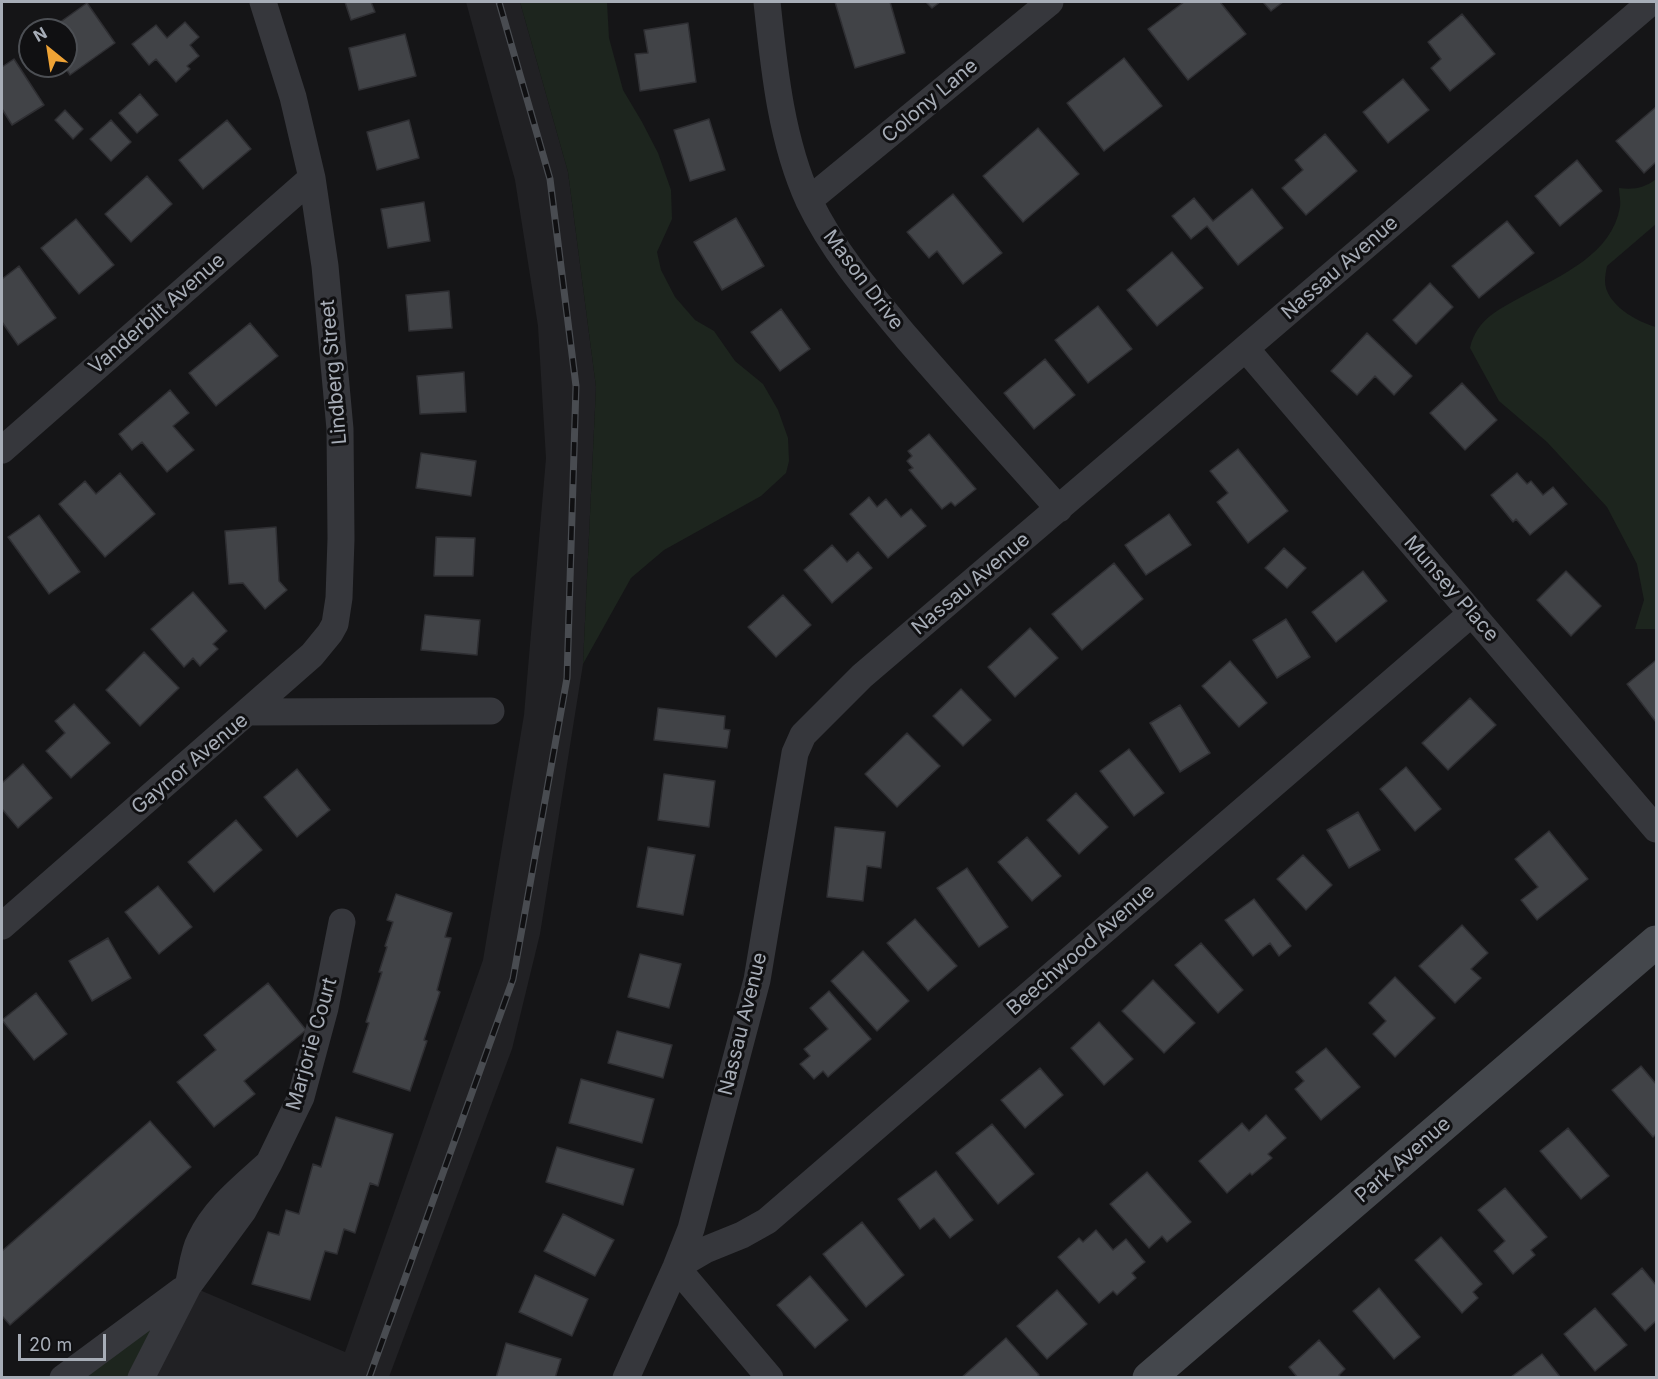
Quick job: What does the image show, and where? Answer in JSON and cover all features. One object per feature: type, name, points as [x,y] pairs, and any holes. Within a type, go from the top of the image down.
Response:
[{"type":"street","name":"Lindberg Street","points":[[247,712],[312,655],[335,624],[339,598],[341,539],[340,429],[325,266],[312,178],[293,97],[263,2]]},
{"type":"street","name":"Mason Drive","points":[[767,2],[785,129],[795,166],[824,229],[858,279],[929,364],[1059,509]]},
{"type":"street","name":"Colony Lane","points":[[809,200],[1050,2]]},
{"type":"street","name":"Nassau Avenue","points":[[626,1377],[691,1229],[757,980],[795,753],[803,735],[862,676],[1651,2]]},
{"type":"street","name":"Vanderbilt Avenue","points":[[2,450],[312,178]]},
{"type":"street","name":"Munsey Place","points":[[1246,349],[1656,829]]},
{"type":"street","name":"Beechwood Avenue","points":[[676,1267],[705,1250],[742,1235],[767,1221],[1472,613]]},
{"type":"street","name":"Gaynor Avenue","points":[[2,926],[247,712],[491,711]]},
{"type":"street","name":"Marjorie Court","points":[[188,1286],[243,1211],[270,1162],[301,1097],[325,1008],[342,922]]},
{"type":"street","name":"Park Avenue","points":[[1149,1377],[1656,942]]},
{"type":"street","points":[[676,1267],[770,1377]]},
{"type":"street","points":[[63,1377],[188,1286]]},
{"type":"street","points":[[141,1377],[188,1286]]},
{"type":"shaded area","points":[[466,2],[520,2],[568,172],[596,387],[583,664],[540,934],[512,1049],[389,1377],[141,1378],[188,1285],[345,1352],[483,960],[524,715],[546,458],[538,326],[515,180]]},
{"type":"shaded area","points":[[520,2],[607,2],[609,38],[623,90],[658,153],[671,190],[672,219],[657,252],[661,270],[675,297],[695,320],[714,331],[735,361],[763,384],[778,410],[788,438],[789,461],[786,473],[761,496],[664,550],[631,578],[583,664],[596,387],[568,172]]},
{"type":"shaded area","points":[[1656,179],[1656,224],[1607,266],[1605,279],[1610,297],[1623,311],[1656,327],[1656,629],[1635,629],[1644,600],[1637,564],[1607,507],[1547,442],[1499,401],[1470,348],[1478,329],[1491,316],[1569,271],[1596,250],[1607,238],[1615,223],[1620,207],[1619,188],[1639,188]]},
{"type":"shaded area","points":[[188,1285],[141,1377],[63,1378]]},
{"type":"building","points":[[345,2],[371,2],[375,12],[351,20]]},
{"type":"building","points":[[835,2],[890,2],[905,53],[855,68]]},
{"type":"building","points":[[926,2],[940,2],[932,8]]},
{"type":"building","points":[[1184,2],[1220,2],[1246,34],[1188,80],[1148,29]]},
{"type":"building","points":[[1263,2],[1283,2],[1271,11]]},
{"type":"building","points":[[87,3],[115,43],[78,69],[78,18],[66,18]]},
{"type":"building","points":[[1462,14],[1495,54],[1450,91],[1431,68],[1441,59],[1428,42]]},
{"type":"building","points":[[185,22],[199,37],[190,45],[199,56],[187,66],[190,69],[176,82],[156,59],[149,65],[132,44],[156,25],[167,38]]},
{"type":"building","points":[[688,23],[696,82],[640,91],[635,54],[648,53],[644,30]]},
{"type":"building","points":[[405,34],[416,76],[359,90],[349,48]]},
{"type":"building","points":[[1124,58],[1162,106],[1104,151],[1067,103]]},
{"type":"building","points":[[14,59],[18,65],[18,78],[26,78],[44,105],[12,125],[2,109],[2,67]]},
{"type":"building","points":[[1403,79],[1429,110],[1388,143],[1363,112]]},
{"type":"building","points":[[140,94],[158,115],[137,133],[119,113]]},
{"type":"building","points":[[1656,107],[1656,162],[1644,173],[1616,141]]},
{"type":"building","points":[[65,110],[83,129],[73,139],[55,120]]},
{"type":"building","points":[[709,119],[725,170],[690,181],[674,130]]},
{"type":"building","points":[[111,120],[131,142],[111,161],[90,139]]},
{"type":"building","points":[[227,120],[251,149],[203,189],[179,160]]},
{"type":"building","points":[[409,120],[419,158],[377,170],[367,132]]},
{"type":"building","points":[[1038,128],[1079,174],[1023,222],[983,176]]},
{"type":"building","points":[[1325,134],[1357,171],[1306,215],[1282,188],[1303,170],[1295,160]]},
{"type":"building","points":[[1577,160],[1602,191],[1560,226],[1535,196]]},
{"type":"building","points":[[147,176],[172,204],[131,242],[105,214]]},
{"type":"building","points":[[1252,189],[1283,228],[1238,265],[1207,226],[1191,239],[1172,216],[1194,198],[1213,221]]},
{"type":"building","points":[[953,194],[1002,253],[963,284],[937,251],[929,258],[907,232]]},
{"type":"building","points":[[424,202],[430,241],[388,248],[381,209]]},
{"type":"building","points":[[736,218],[764,266],[722,290],[694,242]]},
{"type":"building","points":[[76,219],[114,265],[79,294],[41,248]]},
{"type":"building","points":[[1507,221],[1534,253],[1479,298],[1452,266]]},
{"type":"building","points":[[1172,252],[1203,288],[1157,326],[1127,290]]},
{"type":"building","points":[[19,266],[56,318],[18,345],[2,322],[2,279]]},
{"type":"building","points":[[1430,283],[1453,307],[1416,344],[1393,320]]},
{"type":"building","points":[[449,291],[452,328],[409,331],[406,295]]},
{"type":"building","points":[[1098,306],[1132,349],[1088,383],[1055,340]]},
{"type":"building","points":[[781,309],[810,349],[780,371],[751,332]]},
{"type":"building","points":[[250,323],[278,356],[216,406],[189,373]]},
{"type":"building","points":[[1367,333],[1412,376],[1394,395],[1375,376],[1357,395],[1331,371]]},
{"type":"building","points":[[1045,359],[1075,395],[1034,429],[1004,393]]},
{"type":"building","points":[[464,372],[466,412],[420,414],[417,376]]},
{"type":"building","points":[[1462,383],[1497,420],[1465,450],[1430,413]]},
{"type":"building","points":[[170,390],[189,413],[173,426],[194,450],[167,472],[142,442],[132,450],[119,434]]},
{"type":"building","points":[[929,434],[976,489],[955,506],[951,502],[942,509],[909,470],[913,468],[907,461],[912,456],[908,451]]},
{"type":"building","points":[[1238,449],[1288,511],[1248,543],[1217,502],[1228,493],[1210,471]]},
{"type":"building","points":[[421,453],[476,461],[471,496],[416,488]]},
{"type":"building","points":[[120,473],[155,514],[105,557],[59,504],[85,481],[96,494]]},
{"type":"building","points":[[1517,473],[1527,484],[1531,481],[1543,495],[1553,487],[1567,504],[1530,535],[1516,519],[1513,522],[1491,495]]},
{"type":"building","points":[[869,497],[877,507],[886,499],[901,517],[911,509],[926,526],[888,558],[850,514]]},
{"type":"building","points":[[1169,514],[1191,545],[1146,575],[1125,545]]},
{"type":"building","points":[[39,515],[80,572],[49,594],[8,537]]},
{"type":"building","points":[[276,527],[279,581],[287,590],[265,609],[243,583],[229,584],[225,531]]},
{"type":"building","points":[[436,537],[475,538],[473,576],[434,576]]},
{"type":"building","points":[[832,545],[847,562],[858,552],[872,568],[832,603],[804,570]]},
{"type":"building","points":[[1284,548],[1306,568],[1287,588],[1265,568]]},
{"type":"building","points":[[1114,563],[1143,599],[1082,650],[1052,614]]},
{"type":"building","points":[[1363,571],[1387,601],[1336,642],[1312,612]]},
{"type":"building","points":[[1566,571],[1601,606],[1571,636],[1537,600]]},
{"type":"building","points":[[193,592],[227,631],[213,644],[218,649],[200,666],[193,658],[184,667],[151,629]]},
{"type":"building","points":[[783,595],[811,625],[776,657],[748,627]]},
{"type":"building","points":[[425,615],[480,620],[477,655],[421,650]]},
{"type":"building","points":[[1286,619],[1310,657],[1277,678],[1253,640]]},
{"type":"building","points":[[1030,628],[1058,658],[1015,697],[988,667]]},
{"type":"building","points":[[144,652],[179,688],[140,726],[106,690]]},
{"type":"building","points":[[1230,661],[1267,703],[1239,727],[1202,686]]},
{"type":"building","points":[[1656,662],[1656,722],[1627,684]]},
{"type":"building","points":[[961,689],[991,720],[963,746],[933,716]]},
{"type":"building","points":[[1470,698],[1496,725],[1448,770],[1422,743]]},
{"type":"building","points":[[74,704],[110,743],[71,778],[46,751],[65,733],[55,721]]},
{"type":"building","points":[[1180,705],[1210,753],[1180,772],[1150,723]]},
{"type":"building","points":[[658,708],[725,716],[724,729],[730,730],[727,748],[654,740]]},
{"type":"building","points":[[907,733],[940,766],[897,807],[865,774]]},
{"type":"building","points":[[1129,749],[1164,793],[1134,816],[1100,771]]},
{"type":"building","points":[[23,764],[52,798],[18,828],[2,809],[2,783]]},
{"type":"building","points":[[1406,767],[1441,809],[1415,831],[1380,789]]},
{"type":"building","points":[[297,769],[330,810],[297,837],[264,797]]},
{"type":"building","points":[[664,774],[715,781],[709,827],[658,820]]},
{"type":"building","points":[[1076,793],[1108,827],[1079,854],[1047,820]]},
{"type":"building","points":[[1358,812],[1380,850],[1349,868],[1327,830]]},
{"type":"building","points":[[236,820],[262,850],[214,892],[188,862]]},
{"type":"building","points":[[835,827],[885,832],[881,868],[867,866],[863,901],[827,897]]},
{"type":"building","points":[[1549,831],[1588,879],[1537,920],[1521,900],[1538,887],[1515,859]]},
{"type":"building","points":[[1027,837],[1061,876],[1032,901],[998,862]]},
{"type":"building","points":[[648,847],[695,855],[683,915],[637,907]]},
{"type":"building","points":[[1303,855],[1332,885],[1306,910],[1277,879]]},
{"type":"building","points":[[967,868],[1008,927],[979,947],[937,888]]},
{"type":"building","points":[[158,886],[192,927],[159,954],[125,912]]},
{"type":"building","points":[[396,894],[452,913],[445,937],[451,938],[437,990],[440,992],[410,1091],[353,1072],[382,972],[379,972],[393,922],[387,920]]},
{"type":"building","points":[[1254,899],[1291,946],[1279,956],[1270,943],[1253,956],[1225,920]]},
{"type":"building","points":[[915,919],[957,966],[928,991],[887,943]]},
{"type":"building","points":[[1462,925],[1488,953],[1471,969],[1481,978],[1455,1003],[1419,966]]},
{"type":"building","points":[[108,938],[131,978],[92,1001],[69,961]]},
{"type":"building","points":[[1201,943],[1243,990],[1218,1013],[1175,965]]},
{"type":"building","points":[[863,951],[909,1001],[877,1031],[831,981]]},
{"type":"building","points":[[640,954],[681,964],[669,1008],[628,997]]},
{"type":"building","points":[[1395,977],[1435,1018],[1395,1057],[1373,1034],[1386,1021],[1369,1003]]},
{"type":"building","points":[[1153,980],[1195,1023],[1164,1053],[1122,1011]]},
{"type":"building","points":[[268,983],[306,1030],[244,1081],[255,1094],[214,1127],[177,1082],[216,1050],[204,1035]]},
{"type":"building","points":[[829,991],[871,1039],[828,1077],[823,1071],[814,1079],[800,1064],[810,1056],[804,1049],[828,1029],[810,1008]]},
{"type":"building","points":[[36,993],[67,1034],[34,1060],[2,1020]]},
{"type":"building","points":[[1099,1022],[1133,1059],[1104,1085],[1071,1048]]},
{"type":"building","points":[[617,1031],[672,1045],[663,1078],[608,1063]]},
{"type":"building","points":[[1326,1048],[1360,1087],[1321,1120],[1295,1089],[1304,1081],[1296,1072]]},
{"type":"building","points":[[1641,1066],[1656,1084],[1656,1134],[1653,1137],[1612,1090]]},
{"type":"building","points":[[1040,1068],[1063,1095],[1025,1128],[1001,1100]]},
{"type":"building","points":[[581,1079],[654,1099],[642,1143],[569,1123]]},
{"type":"building","points":[[1266,1115],[1286,1138],[1268,1154],[1272,1158],[1227,1193],[1199,1161],[1242,1123],[1249,1131]]},
{"type":"building","points":[[336,1117],[393,1134],[378,1186],[370,1183],[355,1233],[344,1229],[337,1254],[325,1251],[310,1300],[252,1284],[268,1232],[279,1235],[286,1210],[299,1214],[313,1164],[321,1167]]},
{"type":"building","points":[[150,1121],[191,1167],[10,1325],[2,1316],[2,1251]]},
{"type":"building","points":[[992,1124],[1034,1174],[998,1204],[956,1153]]},
{"type":"building","points":[[1568,1128],[1609,1176],[1581,1199],[1540,1151]]},
{"type":"building","points":[[557,1147],[634,1169],[623,1205],[546,1182]]},
{"type":"building","points":[[936,1171],[973,1220],[950,1238],[934,1218],[920,1229],[898,1199]]},
{"type":"building","points":[[1147,1172],[1191,1222],[1167,1242],[1162,1236],[1149,1248],[1110,1204]]},
{"type":"building","points":[[1505,1188],[1547,1237],[1531,1250],[1535,1255],[1513,1274],[1494,1251],[1505,1241],[1478,1210]]},
{"type":"building","points":[[563,1214],[614,1240],[595,1276],[544,1251]]},
{"type":"building","points":[[862,1222],[904,1275],[866,1307],[823,1254]]},
{"type":"building","points":[[1096,1230],[1113,1250],[1126,1239],[1145,1262],[1132,1273],[1136,1278],[1117,1295],[1113,1291],[1099,1303],[1058,1257],[1079,1238],[1083,1242]]},
{"type":"building","points":[[1441,1237],[1482,1284],[1473,1292],[1478,1298],[1462,1313],[1415,1260]]},
{"type":"building","points":[[1642,1268],[1656,1285],[1656,1321],[1645,1331],[1612,1294]]},
{"type":"building","points":[[535,1275],[588,1299],[572,1336],[519,1312]]},
{"type":"building","points":[[810,1276],[848,1320],[815,1348],[777,1305]]},
{"type":"building","points":[[1379,1288],[1420,1337],[1394,1359],[1353,1311]]},
{"type":"building","points":[[1057,1290],[1087,1324],[1047,1359],[1017,1326]]},
{"type":"building","points":[[1595,1308],[1627,1345],[1595,1371],[1564,1334]]},
{"type":"building","points":[[1006,1338],[1039,1375],[1036,1378],[961,1378]]},
{"type":"building","points":[[1319,1340],[1345,1369],[1339,1375],[1341,1378],[1298,1378],[1289,1367]]},
{"type":"building","points":[[506,1343],[561,1359],[555,1378],[496,1378]]},
{"type":"building","points":[[1542,1354],[1561,1378],[1511,1377]]},
{"type":"railway","points":[[369,1378],[513,979],[567,678],[576,386],[550,179],[499,2]]}]
